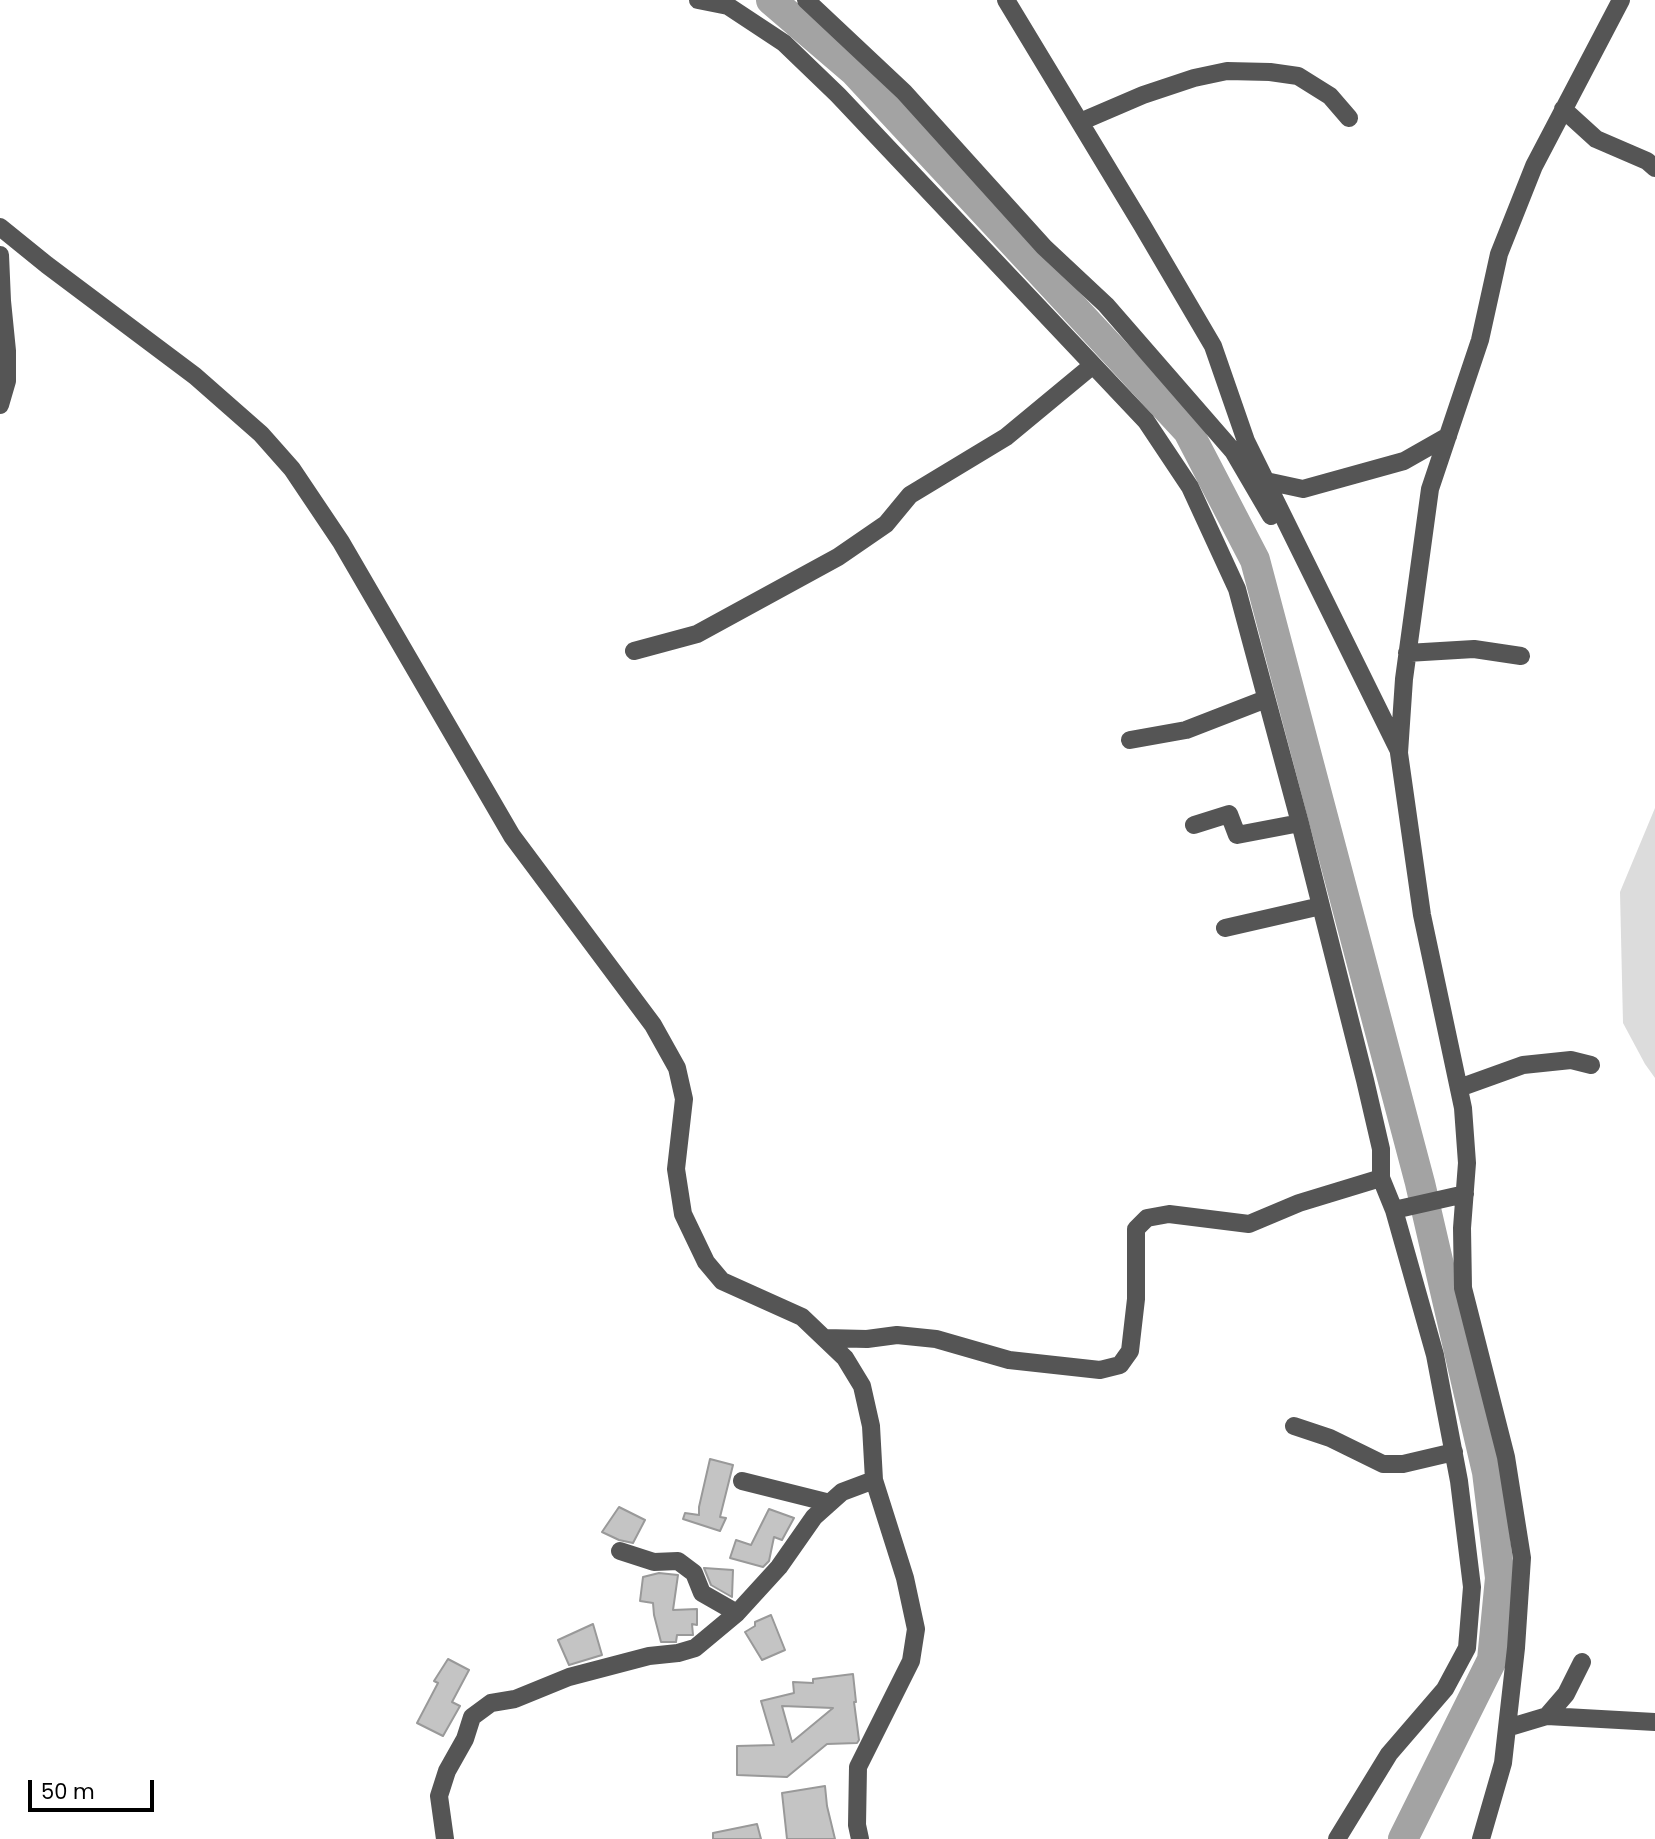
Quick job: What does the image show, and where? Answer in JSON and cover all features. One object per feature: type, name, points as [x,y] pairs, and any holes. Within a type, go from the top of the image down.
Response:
[{"type":"street","points":[[698,0],[728,6],[784,43],[856,113],[1146,421],[1190,486],[1237,589],[1300,823],[1381,1149],[1381,1178],[1394,1210],[1436,1355],[1459,1481],[1472,1587],[1467,1648],[1446,1689],[1389,1754],[1337,1839]]},
{"type":"street","points":[[806,0],[904,92],[1044,247],[1106,305],[1233,451],[1288,546],[1308,568]]},
{"type":"street","points":[[1006,0],[1213,346],[1247,441],[1399,752]]},
{"type":"street","points":[[1481,1839],[1503,1763],[1516,1648],[1522,1558],[1506,1457],[1462,1288],[1462,1228],[1467,1163],[1463,1108],[1422,915],[1399,752],[1404,678],[1430,489],[1480,340],[1499,254],[1534,166],[1620,0]]},
{"type":"street","points":[[1080,122],[1143,95],[1194,78],[1227,71],[1298,76],[1330,96],[1349,118]]},
{"type":"street","points":[[1563,109],[1596,139],[1647,161],[1655,168]]},
{"type":"street","points":[[0,227],[195,376],[261,434],[292,469],[341,542],[512,836],[653,1025],[677,1068],[684,1099],[676,1169],[683,1214],[706,1262],[722,1281],[802,1317],[845,1358],[862,1386],[870,1426],[874,1480],[905,1578],[916,1629],[911,1661],[858,1767],[857,1825],[860,1839]]},
{"type":"street","points":[[0,255],[7,351],[7,381],[0,405]]},
{"type":"street","points":[[634,651],[697,634],[838,556],[886,524],[910,495],[1006,437],[1093,365]]},
{"type":"street","points":[[1266,481],[1303,489],[1404,461],[1448,436]]},
{"type":"street","points":[[1407,653],[1474,649],[1521,656]]},
{"type":"street","points":[[1130,740],[1186,730],[1266,699]]},
{"type":"street","points":[[1194,825],[1229,814],[1237,835],[1300,823]]},
{"type":"street","points":[[1225,928],[1321,906]]},
{"type":"street","points":[[1459,1088],[1523,1065],[1571,1060],[1591,1065]]},
{"type":"street","points":[[825,1338],[867,1339],[897,1335],[936,1339],[1009,1360],[1101,1370],[1120,1365],[1130,1350],[1133,1325],[1136,1299],[1136,1229],[1147,1218],[1169,1214],[1249,1224],[1298,1203],[1381,1178]]},
{"type":"street","points":[[1394,1210],[1465,1194]]},
{"type":"street","points":[[1294,1426],[1330,1438],[1383,1464],[1403,1464],[1454,1452]]},
{"type":"street","points":[[445,1839],[439,1796],[447,1771],[465,1738],[472,1717],[491,1703],[515,1699],[569,1676],[649,1656],[695,1648],[737,1613],[779,1567],[814,1517],[842,1492],[874,1480]]},
{"type":"street","points":[[742,1481],[830,1503]]},
{"type":"street","points":[[620,1552],[654,1562],[678,1561],[694,1573],[702,1593],[737,1613]]},
{"type":"street","points":[[1548,1716],[1566,1694],[1582,1662]]},
{"type":"street","points":[[1507,1728],[1548,1716],[1655,1722]]},
{"type":"shaded area","points":[[1655,808],[1655,1078],[1623,1023],[1620,892]]},
{"type":"building","points":[[710,1459],[733,1465],[720,1517],[726,1518],[720,1531],[683,1519],[685,1513],[699,1515]]},
{"type":"building","points":[[619,1507],[645,1520],[633,1543],[602,1532]]},
{"type":"building","points":[[769,1509],[794,1518],[782,1540],[774,1537],[769,1561],[763,1567],[730,1558],[736,1540],[751,1545]]},
{"type":"building","points":[[704,1568],[733,1570],[732,1597],[711,1585]]},
{"type":"building","points":[[659,1573],[678,1575],[673,1610],[697,1609],[697,1625],[692,1624],[693,1635],[677,1635],[676,1642],[661,1642],[653,1603],[640,1601],[643,1577]]},
{"type":"building","points":[[771,1615],[785,1650],[762,1660],[745,1632],[755,1626],[755,1622]]},
{"type":"building","points":[[593,1624],[602,1655],[569,1665],[558,1640]]},
{"type":"building","points":[[448,1659],[469,1670],[452,1702],[460,1706],[443,1736],[417,1723],[438,1683],[434,1681]]},
{"type":"building","points":[[853,1674],[859,1740],[857,1743],[827,1744],[787,1777],[737,1775],[737,1746],[774,1745],[761,1701],[794,1693],[793,1682],[813,1683],[813,1679]],"holes":[[[782,1706],[833,1708],[792,1742]]]},
{"type":"building","points":[[825,1786],[835,1839],[787,1839],[782,1793]]},
{"type":"building","points":[[757,1824],[761,1839],[713,1839],[713,1833]]},
{"type":"waterway","points":[[771,0],[854,71],[1188,431],[1255,560],[1420,1183],[1487,1472],[1500,1578],[1492,1660],[1403,1839]]}]
